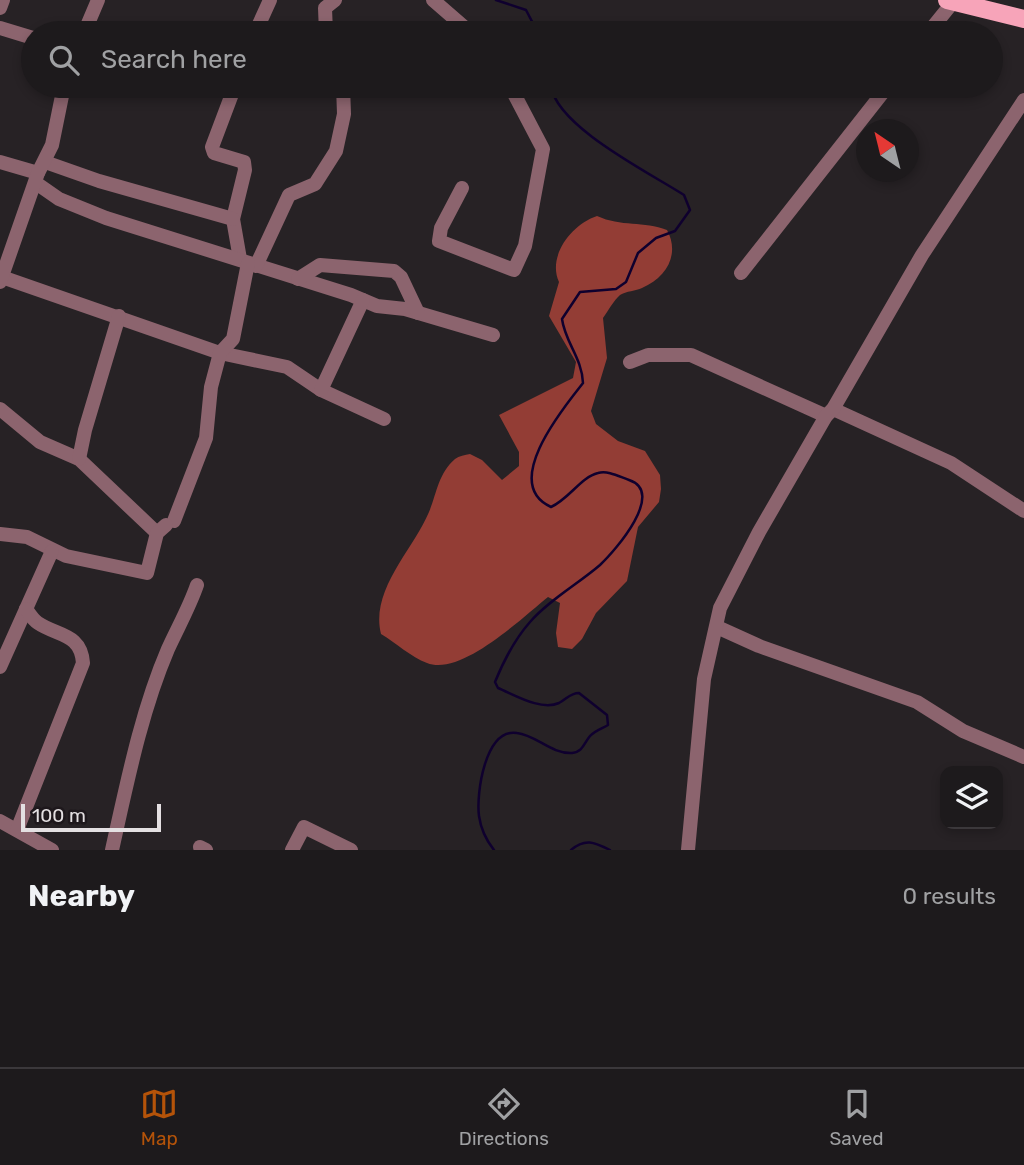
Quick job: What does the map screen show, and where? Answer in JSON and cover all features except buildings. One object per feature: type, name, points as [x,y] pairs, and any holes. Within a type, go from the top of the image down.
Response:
[{"type":"main road","points":[[950,1],[1024,18]]},
{"type":"street","points":[[0,8],[4,0]]},
{"type":"street","points":[[89,21],[98,0]]},
{"type":"street","points":[[260,21],[270,0]]},
{"type":"street","points":[[325,21],[324,8],[335,0]]},
{"type":"street","points":[[433,0],[457,21]]},
{"type":"street","points":[[936,21],[950,1]]},
{"type":"street","points":[[0,28],[21,34]]},
{"type":"street","points":[[62,98],[52,145],[1,280],[119,316],[220,353],[287,367],[321,390],[384,419]]},
{"type":"street","points":[[230,98],[212,147],[214,153],[244,162],[246,170],[233,219],[248,262]]},
{"type":"street","points":[[0,534],[27,537],[52,551],[147,573],[165,526],[206,438],[211,387],[220,353],[233,339],[248,262],[289,195],[314,184],[336,150],[344,114],[343,98]]},
{"type":"street","points":[[462,188],[441,228],[439,242],[514,270],[525,246],[543,149],[516,98]]},
{"type":"street","points":[[741,273],[879,98]]},
{"type":"street","points":[[688,850],[705,679],[720,608],[759,532],[922,255],[1024,100]]},
{"type":"street","points":[[0,162],[40,173],[99,181],[233,219]]},
{"type":"street","points":[[40,173],[59,198],[106,218],[363,300],[493,335]]},
{"type":"street","points":[[298,279],[320,265],[394,271],[401,277],[418,313]]},
{"type":"street","points":[[321,390],[363,300]]},
{"type":"street","points":[[79,459],[119,316]]},
{"type":"street","points":[[630,362],[648,355],[691,355],[951,463],[1024,511]]},
{"type":"street","points":[[0,409],[40,442],[79,459],[165,526]]},
{"type":"street","points":[[0,667],[52,551]]},
{"type":"street","points":[[112,850],[148,710],[169,648],[197,585]]},
{"type":"street","points":[[17,830],[83,663],[76,641],[62,632],[37,623],[26,609]]},
{"type":"street","points":[[717,627],[759,646],[917,702],[963,731],[1024,757]]},
{"type":"street","points":[[0,821],[52,850]]},
{"type":"street","points":[[292,850],[304,827],[351,850]]},
{"type":"shaded area","points":[[597,216],[615,222],[658,227],[667,230],[671,239],[669,264],[658,278],[640,289],[620,295],[603,318],[607,358],[591,411],[596,424],[618,441],[645,451],[660,475],[659,502],[638,527],[627,581],[596,613],[582,639],[572,649],[558,647],[556,633],[560,603],[548,597],[474,654],[441,665],[427,663],[381,634],[379,618],[387,586],[422,526],[441,477],[449,465],[457,458],[470,454],[482,460],[502,480],[519,466],[519,452],[499,415],[573,378],[576,362],[549,316],[559,282],[556,262],[564,242],[571,234]]},
{"type":"waterway","points":[[496,0],[526,10],[532,21]]},
{"type":"waterway","points":[[494,850],[486,839],[478,806],[485,764],[497,741],[506,734],[524,734],[557,751],[572,753],[581,749],[590,736],[608,725],[607,715],[579,693],[559,703],[544,705],[498,688],[495,682],[510,651],[530,622],[546,606],[600,565],[626,535],[640,508],[642,496],[639,486],[602,472],[586,479],[551,507],[537,496],[532,481],[534,464],[541,445],[583,383],[580,366],[562,319],[580,292],[616,289],[626,282],[638,253],[656,238],[675,231],[690,210],[684,195],[587,133],[556,98]]},
{"type":"waterway","points":[[571,850],[590,842],[610,850]]}]
